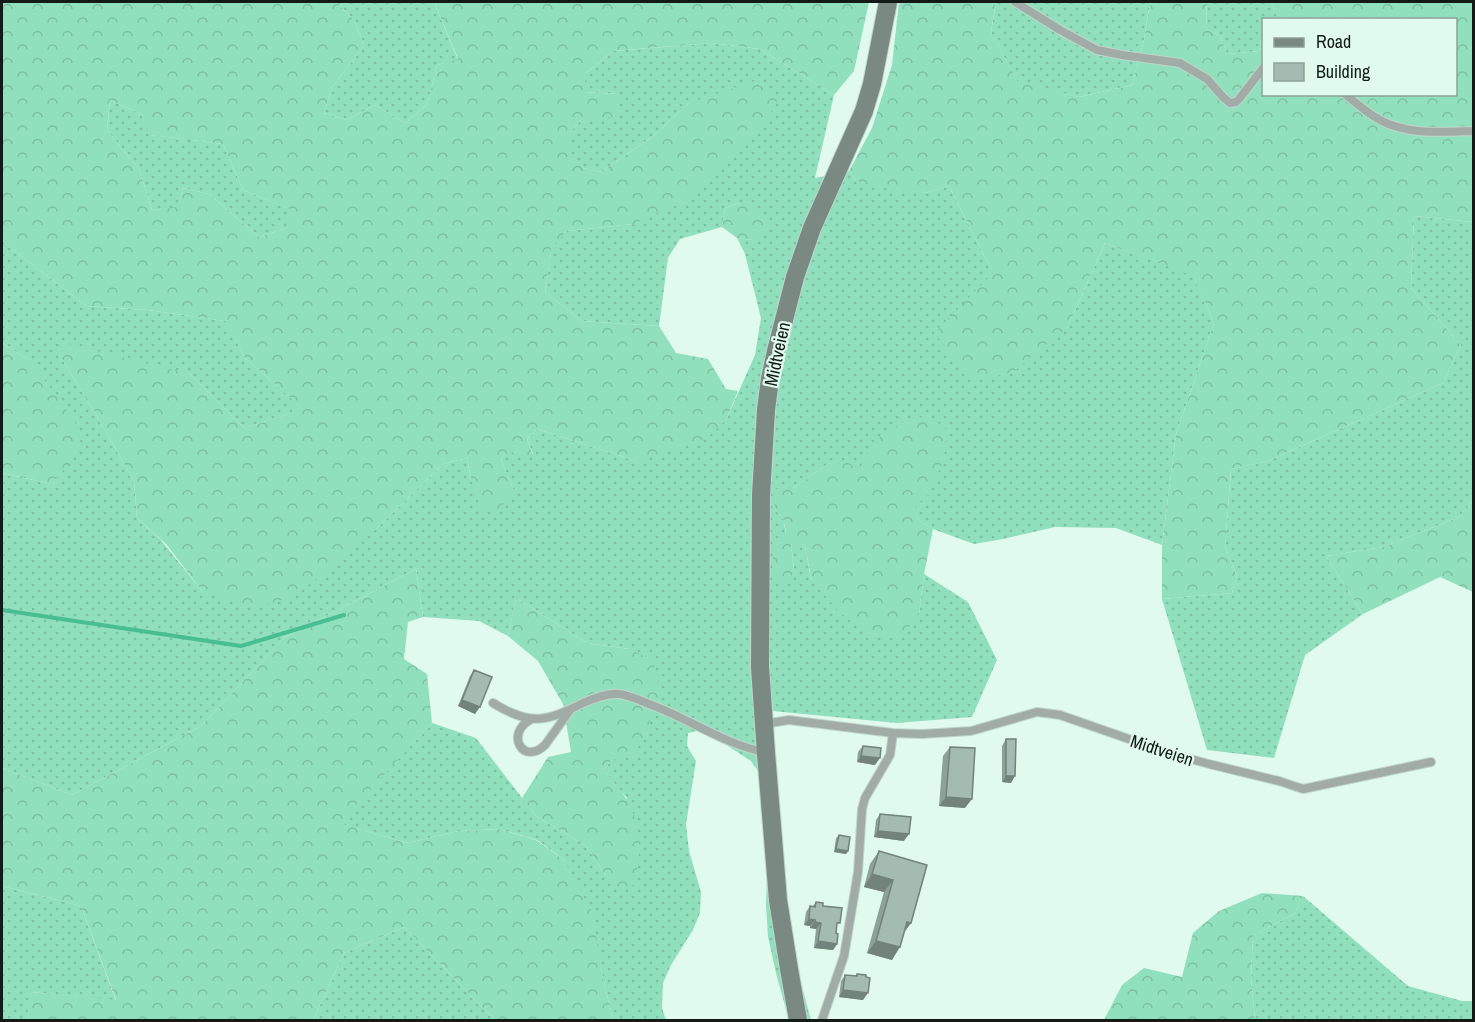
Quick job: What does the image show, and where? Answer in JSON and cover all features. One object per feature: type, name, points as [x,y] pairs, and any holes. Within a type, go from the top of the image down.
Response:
[{"type":"main road","name":"Midtveien","points":[[798,1020],[778,900],[760,667],[761,495],[766,411],[770,379],[795,277],[812,228],[864,111],[872,84],[888,2]]},
{"type":"lane","points":[[1015,2],[1100,51],[1180,63],[1207,79],[1230,103],[1239,99],[1262,68]]},
{"type":"lane","points":[[1348,96],[1370,114],[1389,124],[1429,132],[1473,131]]},
{"type":"lane","points":[[493,703],[511,714],[530,720],[542,719],[571,709],[595,697],[618,694],[656,706],[725,738],[766,753]]},
{"type":"lane","points":[[530,720],[521,725],[517,738],[523,750],[534,752],[545,745],[571,709]]},
{"type":"lane","name":"Midtveien","points":[[764,724],[789,720],[893,733],[922,734],[971,731],[1037,712],[1060,714],[1169,753],[1303,789],[1431,762]]},
{"type":"lane","points":[[822,1020],[841,966],[846,944],[858,872],[862,809],[865,798],[890,755],[893,733]]},
{"type":"green space","points":[[2,2],[336,2],[354,20],[364,46],[332,87],[324,113],[347,120],[375,105],[405,123],[427,105],[437,65],[458,59],[434,2],[869,2],[854,71],[834,95],[760,49],[711,43],[613,51],[585,74],[586,92],[617,94],[617,117],[582,119],[570,132],[571,154],[583,168],[601,172],[653,136],[689,103],[761,79],[778,99],[764,125],[690,198],[634,224],[567,231],[552,247],[545,292],[582,321],[659,326],[676,353],[708,359],[726,389],[738,391],[726,420],[707,438],[636,461],[537,429],[527,439],[533,455],[518,457],[510,450],[501,460],[514,491],[496,513],[480,507],[467,458],[443,464],[375,530],[295,596],[252,608],[202,591],[166,544],[137,518],[134,481],[59,354],[68,344],[190,374],[244,428],[292,413],[292,399],[245,358],[225,321],[148,310],[86,306],[2,241]],"holes":[[[110,100],[141,114],[150,135],[223,144],[243,190],[289,209],[289,227],[259,237],[209,194],[183,188],[178,207],[152,210],[139,169],[107,130]]]},
{"type":"green space","points":[[336,2],[434,2],[458,60],[437,65],[427,105],[405,123],[375,105],[347,120],[324,113],[332,87],[364,46],[354,20]]},
{"type":"green space","points":[[899,2],[996,2],[991,32],[1017,81],[1079,97],[1132,85],[1144,40],[1150,2],[1207,2],[1206,29],[1220,36],[1227,54],[1259,51],[1262,39],[1262,96],[1457,96],[1457,18],[1278,18],[1271,2],[1473,2],[1473,222],[1414,216],[1411,288],[1461,345],[1443,383],[1268,461],[1231,469],[1225,547],[1237,576],[1232,593],[1162,599],[1162,545],[1176,434],[1214,323],[1193,276],[1105,243],[1067,328],[1013,372],[974,381],[934,333],[993,273],[949,186],[925,193],[900,192],[856,181],[849,171],[872,128],[892,65]]},
{"type":"green space","points":[[996,2],[1150,2],[1144,40],[1132,85],[1079,97],[1017,82],[991,32]]},
{"type":"green space","points":[[1207,2],[1271,2],[1278,18],[1262,18],[1262,39],[1259,51],[1227,54],[1220,36],[1206,29]]},
{"type":"green space","points":[[711,43],[760,49],[834,95],[815,178],[849,171],[856,181],[925,193],[949,186],[993,273],[1067,328],[1105,243],[1193,275],[1214,323],[1176,434],[1162,545],[1116,528],[1055,527],[974,544],[933,529],[919,521],[914,506],[928,494],[831,462],[793,488],[775,509],[783,519],[794,572],[791,543],[805,546],[811,579],[919,614],[924,574],[968,602],[997,660],[972,717],[897,723],[772,711],[772,755],[791,945],[811,1020],[789,1020],[768,937],[766,846],[758,771],[751,761],[728,746],[697,731],[688,733],[687,746],[696,761],[686,824],[689,851],[701,892],[700,913],[663,983],[662,1008],[666,1020],[613,1020],[601,969],[564,860],[537,840],[499,829],[458,831],[408,843],[338,823],[432,723],[476,738],[536,816],[586,846],[606,876],[627,798],[603,770],[612,760],[629,649],[587,643],[516,598],[508,636],[479,621],[423,617],[416,569],[284,638],[201,726],[72,795],[2,768],[2,473],[52,484],[64,468],[28,359],[2,343],[2,241],[86,306],[148,310],[226,321],[245,358],[292,399],[293,413],[244,428],[190,374],[59,354],[134,481],[137,518],[161,540],[202,591],[375,530],[443,464],[467,458],[471,480],[514,491],[501,460],[510,449],[533,454],[527,439],[537,429],[636,461],[726,420],[755,355],[761,318],[745,254],[737,238],[754,240],[739,203],[725,208],[722,227],[680,239],[668,258],[659,326],[582,321],[545,292],[552,246],[567,231],[634,224],[689,103],[653,136],[601,172],[583,168],[570,154],[570,132],[582,119],[617,94],[585,92],[585,74],[613,51]]},
{"type":"green space","points":[[110,100],[141,114],[151,135],[223,144],[243,190],[290,209],[289,227],[259,237],[209,194],[183,188],[178,208],[152,210],[139,169],[107,130]]},
{"type":"green space","points":[[739,203],[753,208],[767,222],[768,234],[754,240],[737,238],[722,227],[725,208]]},
{"type":"green space","points":[[1414,216],[1473,222],[1473,500],[1459,517],[1383,547],[1326,556],[1363,614],[1305,655],[1274,758],[1207,750],[1162,599],[1232,593],[1237,576],[1225,547],[1231,469],[1268,461],[1443,383],[1461,345],[1411,288]]},
{"type":"green space","points":[[2,343],[28,359],[79,429],[81,449],[52,484],[2,473]]},
{"type":"green space","points":[[929,416],[947,430],[944,460],[928,495],[915,506],[919,521],[933,529],[919,614],[901,637],[875,638],[839,612],[811,578],[805,546],[791,544],[794,572],[785,584],[773,578],[773,543],[786,532],[783,519],[775,509],[773,489],[793,488],[831,462],[848,463],[859,470],[873,442],[906,420]]},
{"type":"green space","points":[[1473,500],[1473,592],[1440,577],[1363,614],[1326,556],[1383,547],[1459,517]]},
{"type":"green space","points":[[416,569],[423,617],[408,622],[404,659],[427,674],[432,723],[339,823],[408,843],[458,831],[499,829],[536,840],[564,860],[593,914],[601,969],[613,1020],[495,1020],[404,927],[344,953],[313,1020],[27,1020],[30,992],[116,1000],[81,906],[2,886],[2,768],[72,795],[201,726],[284,638]]},
{"type":"green space","points":[[516,598],[587,643],[629,649],[653,660],[661,695],[635,755],[612,760],[603,770],[625,796],[636,821],[639,851],[635,884],[621,889],[606,876],[586,846],[536,816],[522,798],[548,757],[571,752],[563,704],[538,661],[508,636]]},
{"type":"green space","points":[[2,886],[81,906],[116,1001],[31,992],[27,1020],[2,1020]]},
{"type":"green space","points":[[1262,893],[1303,896],[1295,913],[1253,936],[1251,978],[1255,1020],[1104,1020],[1122,985],[1144,968],[1182,977],[1193,933],[1219,911]]},
{"type":"green space","points":[[1303,896],[1408,986],[1462,1001],[1473,1001],[1473,1020],[1255,1020],[1251,978],[1253,936],[1295,913]]},
{"type":"green space","points":[[404,927],[495,1020],[313,1020],[344,953]]},
{"type":"building","points":[[474,670],[492,677],[480,707],[462,700]]},
{"type":"building","points":[[1006,739],[1016,739],[1015,776],[1006,776]]},
{"type":"building","points":[[863,746],[881,748],[880,758],[861,756]]},
{"type":"building","points":[[950,747],[975,748],[972,799],[946,797]]},
{"type":"building","points":[[880,814],[911,817],[909,834],[878,831]]},
{"type":"building","points":[[839,835],[850,837],[848,851],[836,849]]},
{"type":"building","points":[[879,851],[927,865],[911,923],[907,922],[900,947],[876,941],[893,880],[872,874]]},
{"type":"building","points":[[816,902],[823,903],[823,906],[842,908],[840,923],[837,923],[837,944],[818,941],[821,923],[809,919],[810,906],[815,907]]},
{"type":"building","points":[[857,974],[870,978],[868,993],[843,990],[845,975],[857,976]]},
{"type":"waterway","points":[[2,610],[241,646],[344,615]]}]
